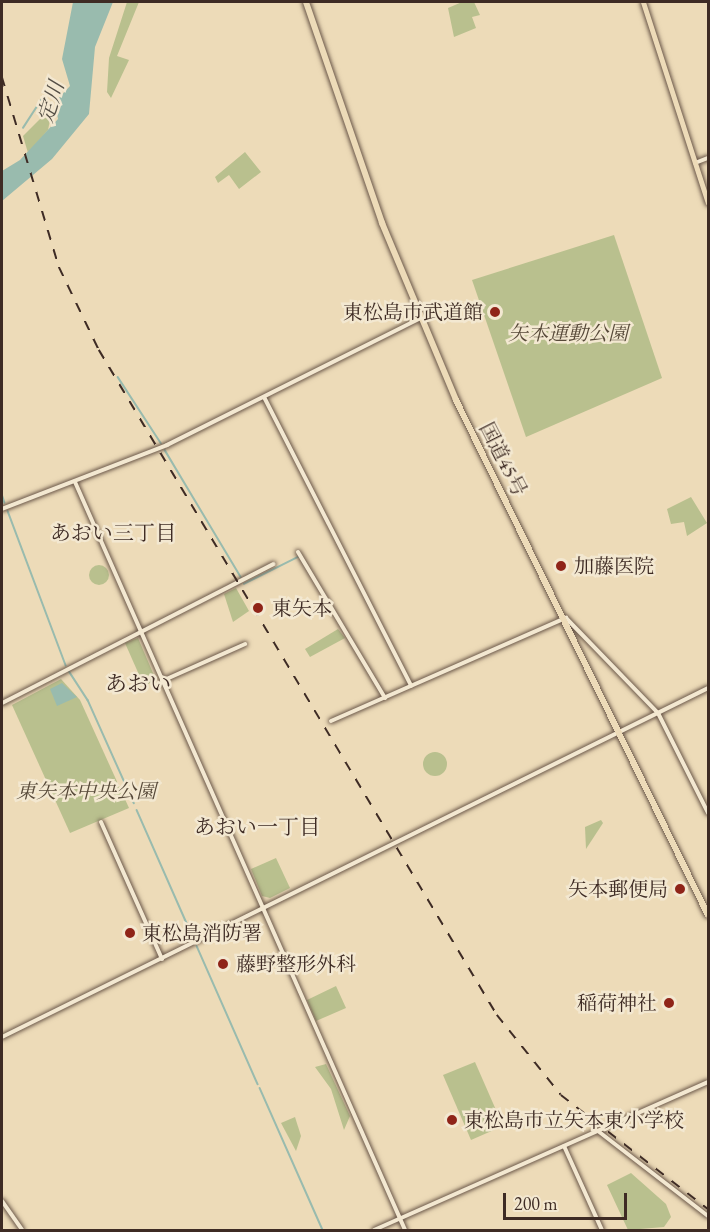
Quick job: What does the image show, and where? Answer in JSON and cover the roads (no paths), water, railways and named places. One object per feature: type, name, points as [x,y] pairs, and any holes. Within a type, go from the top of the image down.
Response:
[{"type":"highway","name":"国道45号","points":[[306,2],[362,169],[468,426],[566,618],[616,735],[708,915]]},
{"type":"main road","points":[[643,2],[708,203]]},
{"type":"street","points":[[695,163],[708,158]]},
{"type":"street","points":[[2,509],[75,482],[264,397],[422,317]]},
{"type":"street","points":[[264,397],[411,686]]},
{"type":"street","points":[[75,482],[405,1230]]},
{"type":"street","points":[[298,552],[385,698]]},
{"type":"street","points":[[2,703],[274,564]]},
{"type":"street","points":[[331,721],[566,618],[658,713],[708,813]]},
{"type":"street","points":[[162,681],[245,645]]},
{"type":"street","points":[[2,1037],[708,688]]},
{"type":"street","points":[[101,822],[162,959]]},
{"type":"street","points":[[374,1230],[708,1082]]},
{"type":"street","points":[[598,1131],[708,1216]]},
{"type":"street","points":[[564,1146],[602,1230]]},
{"type":"street","points":[[2,1201],[22,1230]]},
{"type":"waterway","name":"定川","points":[[23,128],[41,100]]},
{"type":"waterway","points":[[118,377],[161,443]]},
{"type":"waterway","points":[[165,450],[241,577]]},
{"type":"waterway","points":[[2,494],[5,503]]},
{"type":"waterway","points":[[8,511],[66,665]]},
{"type":"waterway","points":[[244,584],[298,557]]},
{"type":"waterway","points":[[69,671],[88,700],[134,803]]},
{"type":"waterway","points":[[137,810],[193,937]]},
{"type":"waterway","points":[[197,946],[258,1084]]},
{"type":"waterway","points":[[260,1088],[323,1230]]},
{"type":"railway","points":[[2,77],[59,267],[99,350],[497,1015],[561,1095],[708,1209]]},
{"type":"place","name":"東松島市武道館","points":[[495,312]]},
{"type":"place","name":"加藤医院","points":[[561,566]]},
{"type":"place","name":"東矢本","points":[[258,608]]},
{"type":"place","name":"矢本郵便局","points":[[680,889]]},
{"type":"place","name":"東松島消防署","points":[[130,933]]},
{"type":"place","name":"藤野整形外科","points":[[223,964]]},
{"type":"place","name":"稲荷神社","points":[[669,1003]]},
{"type":"place","name":"東松島市立矢本東小学校","points":[[452,1120]]},
{"type":"district","name":"あおい三丁目","points":[[113,533]]},
{"type":"district","name":"あおい","points":[[138,684]]},
{"type":"district","name":"あおい一丁目","points":[[257,827]]},
{"type":"park label","name":"矢本運動公園","points":[[568,333]]},
{"type":"park label","name":"東矢本中央公園","points":[[86,791]]}]
